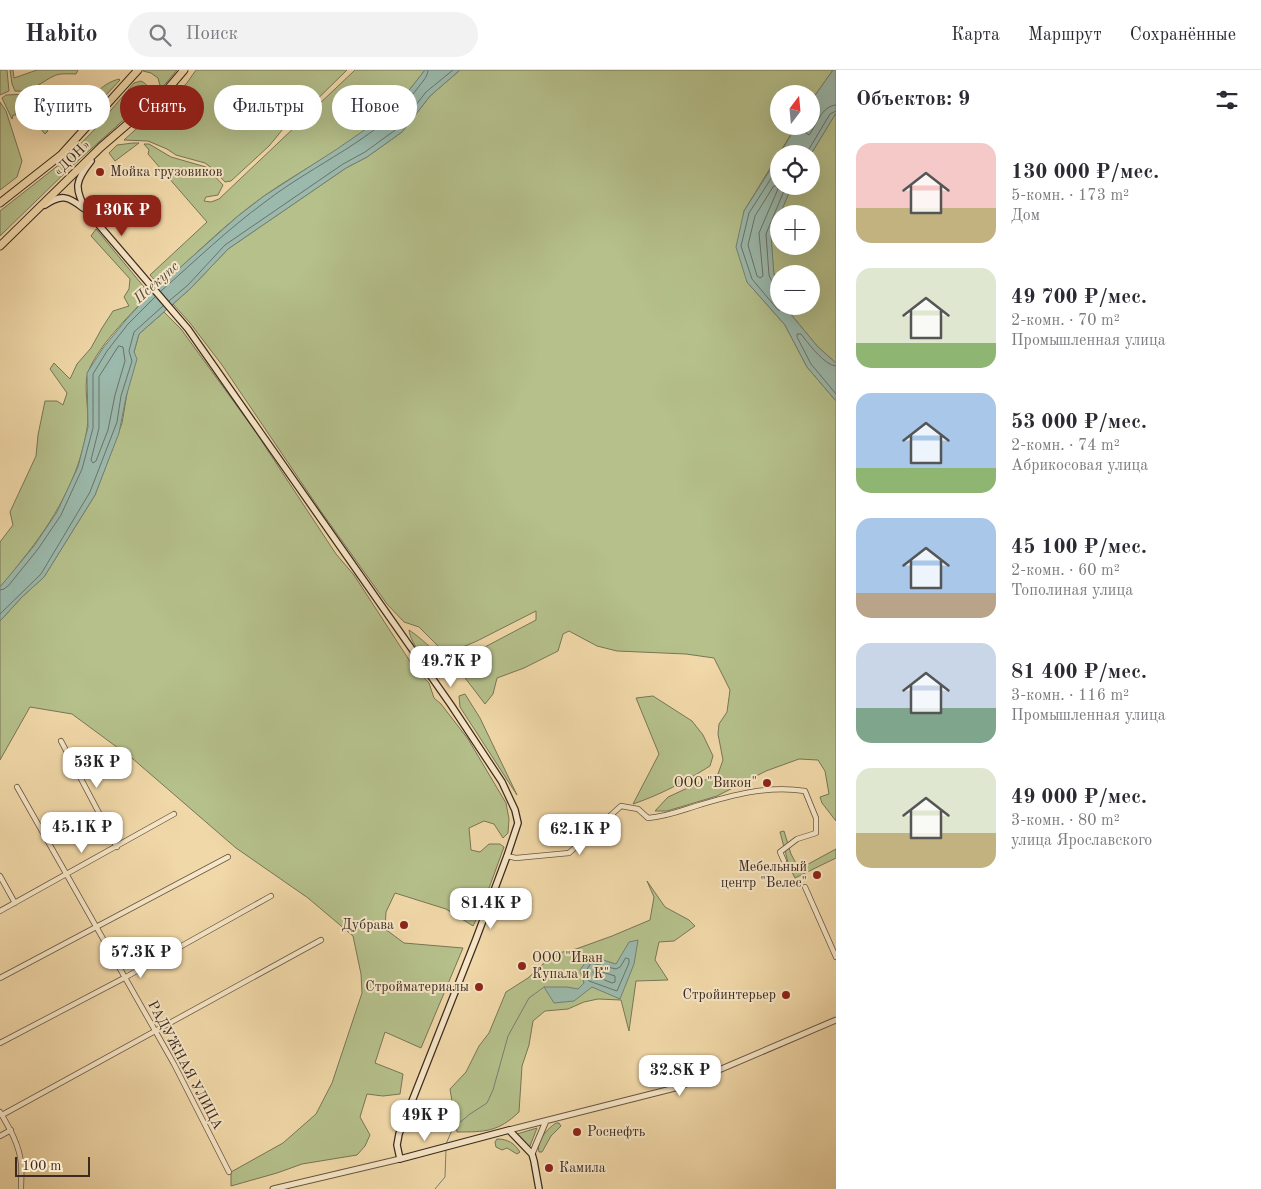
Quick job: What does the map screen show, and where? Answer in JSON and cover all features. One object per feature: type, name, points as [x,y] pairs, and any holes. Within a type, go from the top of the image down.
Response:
[{"type":"highway","name":"«ДОН»","points":[[0,203],[61,155],[138,70]]},
{"type":"highway","name":"«ДОН»","points":[[0,246],[101,147],[167,90],[184,70]]},
{"type":"main road","points":[[86,210],[77,190],[78,180],[80,174],[101,147]]},
{"type":"main road","points":[[31,215],[48,203],[61,197],[71,199],[86,210],[188,330],[450,706],[502,782],[512,800],[518,823],[476,939],[398,1134],[397,1145],[400,1159],[509,1130],[532,1154],[539,1189]]},
{"type":"street","points":[[61,741],[117,847]]},
{"type":"street","name":"РАДУЖНАЯ УЛИЦА","points":[[17,787],[174,1064],[229,1172]]},
{"type":"street","points":[[507,856],[516,858],[569,853],[621,806],[638,809],[648,818],[661,817],[728,796],[756,790],[788,788],[805,791],[816,818],[816,833],[797,839],[780,852],[784,861]]},
{"type":"street","points":[[0,911],[174,814]]},
{"type":"street","points":[[0,978],[228,856]]},
{"type":"street","points":[[0,876],[14,903]]},
{"type":"street","points":[[805,887],[836,957]]},
{"type":"street","points":[[0,1043],[126,977],[271,896]]},
{"type":"street","points":[[21,1189],[21,1164],[10,1130],[1,1113],[321,940]]},
{"type":"street","points":[[509,1130],[679,1087],[836,1020]]},
{"type":"street","points":[[532,1154],[546,1121]]},
{"type":"street","points":[[0,1136],[10,1130]]},
{"type":"street","points":[[273,1189],[400,1159]]},
{"type":"green space","points":[[0,70],[7,70],[9,91],[0,95]]},
{"type":"green space","points":[[10,70],[13,70],[14,78],[37,70],[78,70],[76,74],[56,75],[38,85],[15,85],[15,91]]},
{"type":"green space","points":[[177,70],[164,85],[160,85],[158,78],[151,73],[143,71]]},
{"type":"green space","points":[[196,70],[347,70],[322,94],[322,85],[214,85],[214,130],[282,130],[269,146],[231,181],[225,182],[205,163],[176,155],[148,141],[124,140],[135,130],[204,130],[204,85],[185,85]]},
{"type":"green space","points":[[355,70],[425,70],[413,85],[339,85]]},
{"type":"green space","points":[[460,70],[833,70],[820,88],[820,85],[770,85],[770,135],[790,135],[784,145],[770,145],[770,168],[744,211],[747,282],[770,308],[770,315],[776,315],[785,325],[807,367],[836,401],[836,821],[822,803],[820,797],[829,794],[825,771],[818,760],[799,759],[766,771],[717,796],[667,811],[655,811],[668,797],[718,774],[723,760],[718,734],[719,724],[727,712],[730,690],[714,658],[686,654],[617,651],[597,646],[569,631],[563,634],[558,651],[524,668],[497,678],[493,694],[485,704],[459,670],[466,657],[536,620],[536,611],[451,652],[441,649],[419,627],[404,622],[387,604],[320,510],[222,365],[173,304],[228,249],[346,168],[367,157],[404,130],[417,130],[417,113],[430,96]]},
{"type":"green space","points":[[120,80],[110,91],[110,85],[105,85]]},
{"type":"green space","points":[[141,81],[146,85],[132,85]]},
{"type":"green space","points":[[332,92],[332,130],[366,130],[250,206],[160,286],[150,275],[207,222],[148,154],[149,150],[144,144],[149,144],[171,157],[206,167],[223,185],[218,195],[206,197],[204,201],[211,202],[219,199],[292,130],[322,130],[322,101]]},
{"type":"green space","points":[[6,95],[15,95],[15,115],[13,115],[12,119],[2,98]]},
{"type":"green space","points":[[120,100],[120,123],[71,167],[0,236],[0,211],[65,160],[94,130],[110,130],[110,111]]},
{"type":"green space","points":[[0,102],[6,111],[22,161],[17,177],[0,190]]},
{"type":"green space","points":[[836,113],[836,363],[818,347],[791,315],[820,315],[820,265],[773,265],[772,255],[820,255],[820,205],[783,205],[788,195],[820,195],[820,145],[816,145]]},
{"type":"green space","points":[[139,143],[115,161],[109,153],[117,145]]},
{"type":"green space","points":[[96,229],[144,287],[147,297],[114,332],[93,362],[87,378],[87,429],[78,465],[71,482],[44,530],[0,587],[0,542],[13,525],[10,512],[36,456],[45,401],[57,401],[63,405],[67,393],[50,369],[54,363],[70,379],[77,364],[91,348],[113,311],[129,306],[124,297],[129,289],[130,279],[91,236]]},
{"type":"green space","points":[[164,312],[181,329],[253,428],[336,554],[354,575],[413,666],[429,683],[434,698],[441,704],[468,739],[506,803],[509,819],[508,833],[503,838],[494,824],[484,821],[469,828],[471,850],[480,852],[489,844],[500,844],[504,847],[481,910],[473,926],[446,909],[395,893],[386,912],[385,929],[404,943],[463,948],[421,1048],[385,1032],[375,1063],[403,1074],[400,1094],[383,1096],[367,1094],[360,1117],[370,1135],[365,1146],[357,1155],[302,1164],[231,1186],[231,1172],[283,1143],[316,1114],[332,1083],[362,993],[361,974],[353,936],[308,898],[236,848],[133,759],[72,714],[30,707],[0,760],[0,621],[44,577],[95,495],[122,423],[134,352],[139,334]]},
{"type":"green space","points":[[409,630],[438,656],[447,668],[448,674],[439,678],[413,642]]},
{"type":"green space","points":[[465,694],[480,718],[517,795],[460,707],[459,696]]},
{"type":"green space","points":[[653,696],[692,721],[703,735],[713,756],[710,766],[701,772],[663,792],[633,804],[659,754],[636,698]]},
{"type":"green space","points":[[784,831],[791,854],[799,869],[836,849],[836,858],[795,878],[789,866],[780,832]]},
{"type":"green space","points":[[647,881],[665,907],[689,920],[695,926],[674,941],[659,942],[655,960],[668,980],[636,981],[629,1031],[621,1000],[598,999],[584,1002],[568,1009],[545,1011],[533,1021],[529,1045],[522,1066],[519,1112],[504,1124],[491,1130],[457,1132],[450,1089],[466,1072],[479,1046],[489,1033],[506,992],[528,978],[554,954],[576,949],[650,920],[654,897]]},
{"type":"green space","points":[[556,1123],[559,1123],[561,1126],[551,1136],[542,1152],[539,1152],[539,1144],[543,1136]]},
{"type":"green space","points":[[537,1128],[530,1146],[517,1134]]},
{"type":"green space","points":[[497,1139],[510,1142],[520,1152],[517,1154],[507,1148],[502,1150],[496,1147],[495,1142]]},
{"type":"water","points":[[425,70],[460,70],[430,96],[417,113],[417,85],[413,85]]},
{"type":"water","points":[[833,70],[836,70],[836,113],[816,145],[785,145],[791,135],[820,135],[820,88]]},
{"type":"water","points":[[365,130],[404,130],[367,157],[346,168],[228,249],[191,288],[139,334],[134,352],[137,359],[126,397],[119,433],[95,495],[44,577],[0,621],[0,587],[34,546],[57,512],[78,467],[88,427],[87,373],[103,348],[147,297],[238,216],[264,196]]},
{"type":"water","points":[[770,170],[770,195],[788,195],[784,205],[770,205],[770,255],[772,255],[773,265],[770,265],[770,308],[747,282],[736,247],[744,211]]},
{"type":"water","points":[[776,315],[791,315],[818,347],[836,363],[836,401],[807,367],[785,325]]},
{"type":"water","points":[[638,940],[634,964],[620,999],[592,987],[574,1001],[554,1003],[544,987],[578,989],[584,983],[580,970],[590,956],[616,964],[629,942]]},
{"type":"waterway","points":[[446,1144],[453,1128],[487,1103],[493,1090],[508,1036],[529,998],[544,987]]},
{"type":"waterway","points":[[435,1189],[445,1177],[446,1150]]},
{"type":"place","name":"Мойка грузовиков","points":[[100,172]]},
{"type":"place","name":"ООО \"Викон\"","points":[[767,783]]},
{"type":"place","name":"Мебельный центр \"Велес\"","points":[[817,875]]},
{"type":"place","name":"Дубрава","points":[[404,925]]},
{"type":"place","name":"ООО \"Иван Купала и К\"","points":[[522,966]]},
{"type":"place","name":"Стройматериалы","points":[[479,987]]},
{"type":"place","name":"Стройинтерьер","points":[[786,995]]},
{"type":"place","name":"Роснефть","points":[[577,1132]]},
{"type":"place","name":"Камила","points":[[549,1168]]},
{"type":"water label","name":"Псекупс","points":[[157,283]]}]
